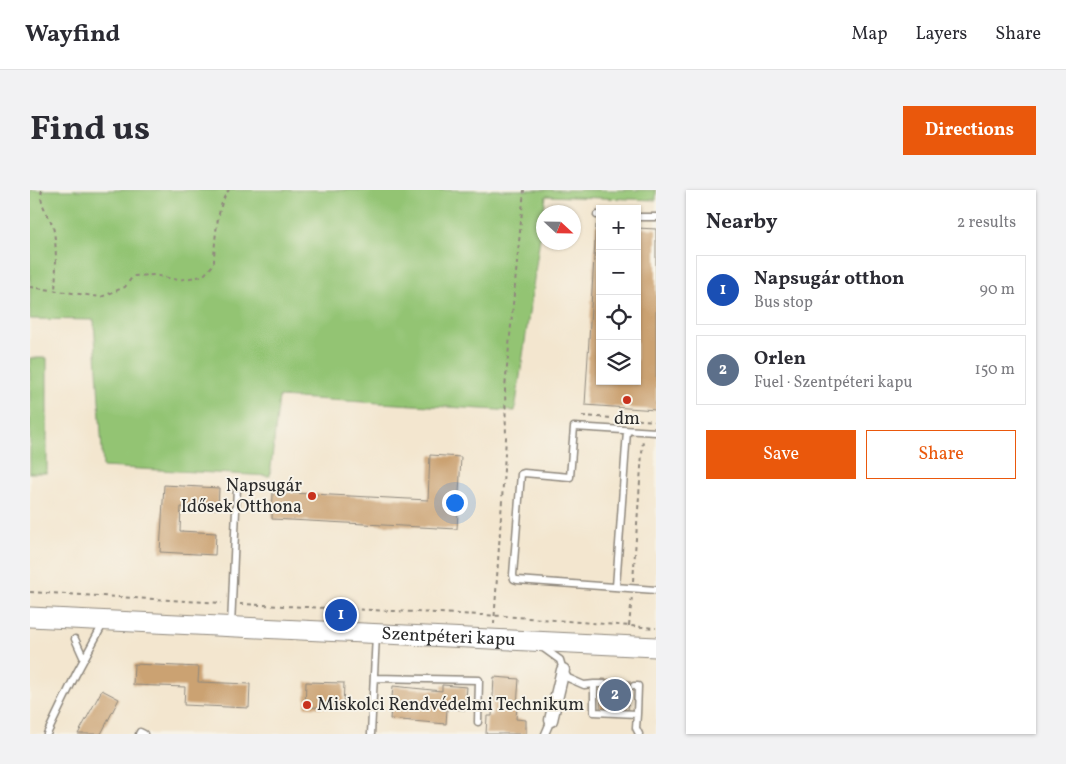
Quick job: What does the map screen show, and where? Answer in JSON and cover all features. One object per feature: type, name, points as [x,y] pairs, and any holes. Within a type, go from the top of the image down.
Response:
[{"type":"main road","name":"Szentpéteri kapu","points":[[30,617],[656,647]]},
{"type":"street","points":[[552,720],[563,670]]},
{"type":"lane","points":[[641,216],[656,217]]},
{"type":"lane","points":[[656,432],[574,428],[570,477],[524,473],[520,477],[513,576],[514,579],[656,590]]},
{"type":"lane","points":[[616,587],[627,431]]},
{"type":"lane","points":[[231,628],[236,487]]},
{"type":"lane","points":[[47,734],[104,621]]},
{"type":"lane","points":[[371,734],[376,634]]},
{"type":"lane","points":[[75,638],[84,659]]},
{"type":"lane","points":[[535,642],[560,660],[568,678],[584,685],[604,684]]},
{"type":"lane","points":[[374,678],[480,680],[478,722]]},
{"type":"lane","points":[[594,684],[594,712],[637,714]]},
{"type":"lane","points":[[634,686],[638,686],[636,728],[639,734]]},
{"type":"lane","points":[[545,734],[552,720]]},
{"type":"lane","points":[[550,734],[552,720]]},
{"type":"lane","points":[[140,734],[140,732],[144,734]]},
{"type":"path","points":[[42,190],[40,197],[53,228],[56,275],[55,291]]},
{"type":"path","points":[[30,287],[100,297],[125,287],[133,276],[154,275],[178,280],[203,276],[214,264],[214,243],[220,208],[224,195],[229,190]]},
{"type":"path","points":[[492,638],[506,438],[505,388],[524,190]]},
{"type":"path","points":[[582,416],[656,421]]},
{"type":"path","points":[[629,626],[644,420]]},
{"type":"path","points":[[30,592],[232,604],[494,616],[656,628]]},
{"type":"green space","points":[[30,190],[656,190],[656,200],[546,196],[545,205],[536,205],[536,250],[538,250],[515,411],[279,397],[270,476],[103,467],[94,320],[30,319]]},
{"type":"green space","points":[[30,358],[47,358],[47,473],[30,473]]},
{"type":"building","points":[[596,225],[596,385],[641,385],[641,228],[656,229],[656,410],[585,405]]},
{"type":"building","name":"Napsugár Idősek Otthona","points":[[430,455],[461,457],[457,529],[272,519],[273,492],[428,500]]},
{"type":"building","points":[[164,485],[219,488],[218,509],[181,507],[180,531],[216,533],[215,555],[160,552]]},
{"type":"building","points":[[134,664],[199,667],[198,682],[250,684],[249,708],[184,705],[185,687],[133,685]]},
{"type":"building","points":[[494,677],[519,679],[516,719],[526,720],[526,734],[486,734],[487,716],[492,716]]},
{"type":"building","points":[[602,679],[630,681],[628,711],[600,709]]},
{"type":"building","points":[[306,682],[344,683],[343,708],[305,707]]},
{"type":"building","points":[[442,685],[467,687],[465,710],[447,709],[446,724],[390,719],[393,686],[442,691]]},
{"type":"building","points":[[102,690],[119,699],[101,734],[78,734]]},
{"type":"place","name":"dm","points":[[627,400]]},
{"type":"place","name":"Napsugár Idősek Otthona","points":[[312,496]]},
{"type":"place","name":"Napsugár otthon","points":[[341,615]]},
{"type":"place","name":"Orlen","points":[[615,695]]},
{"type":"place","name":"Miskolci Rendvédelmi Technikum","points":[[307,705]]}]
